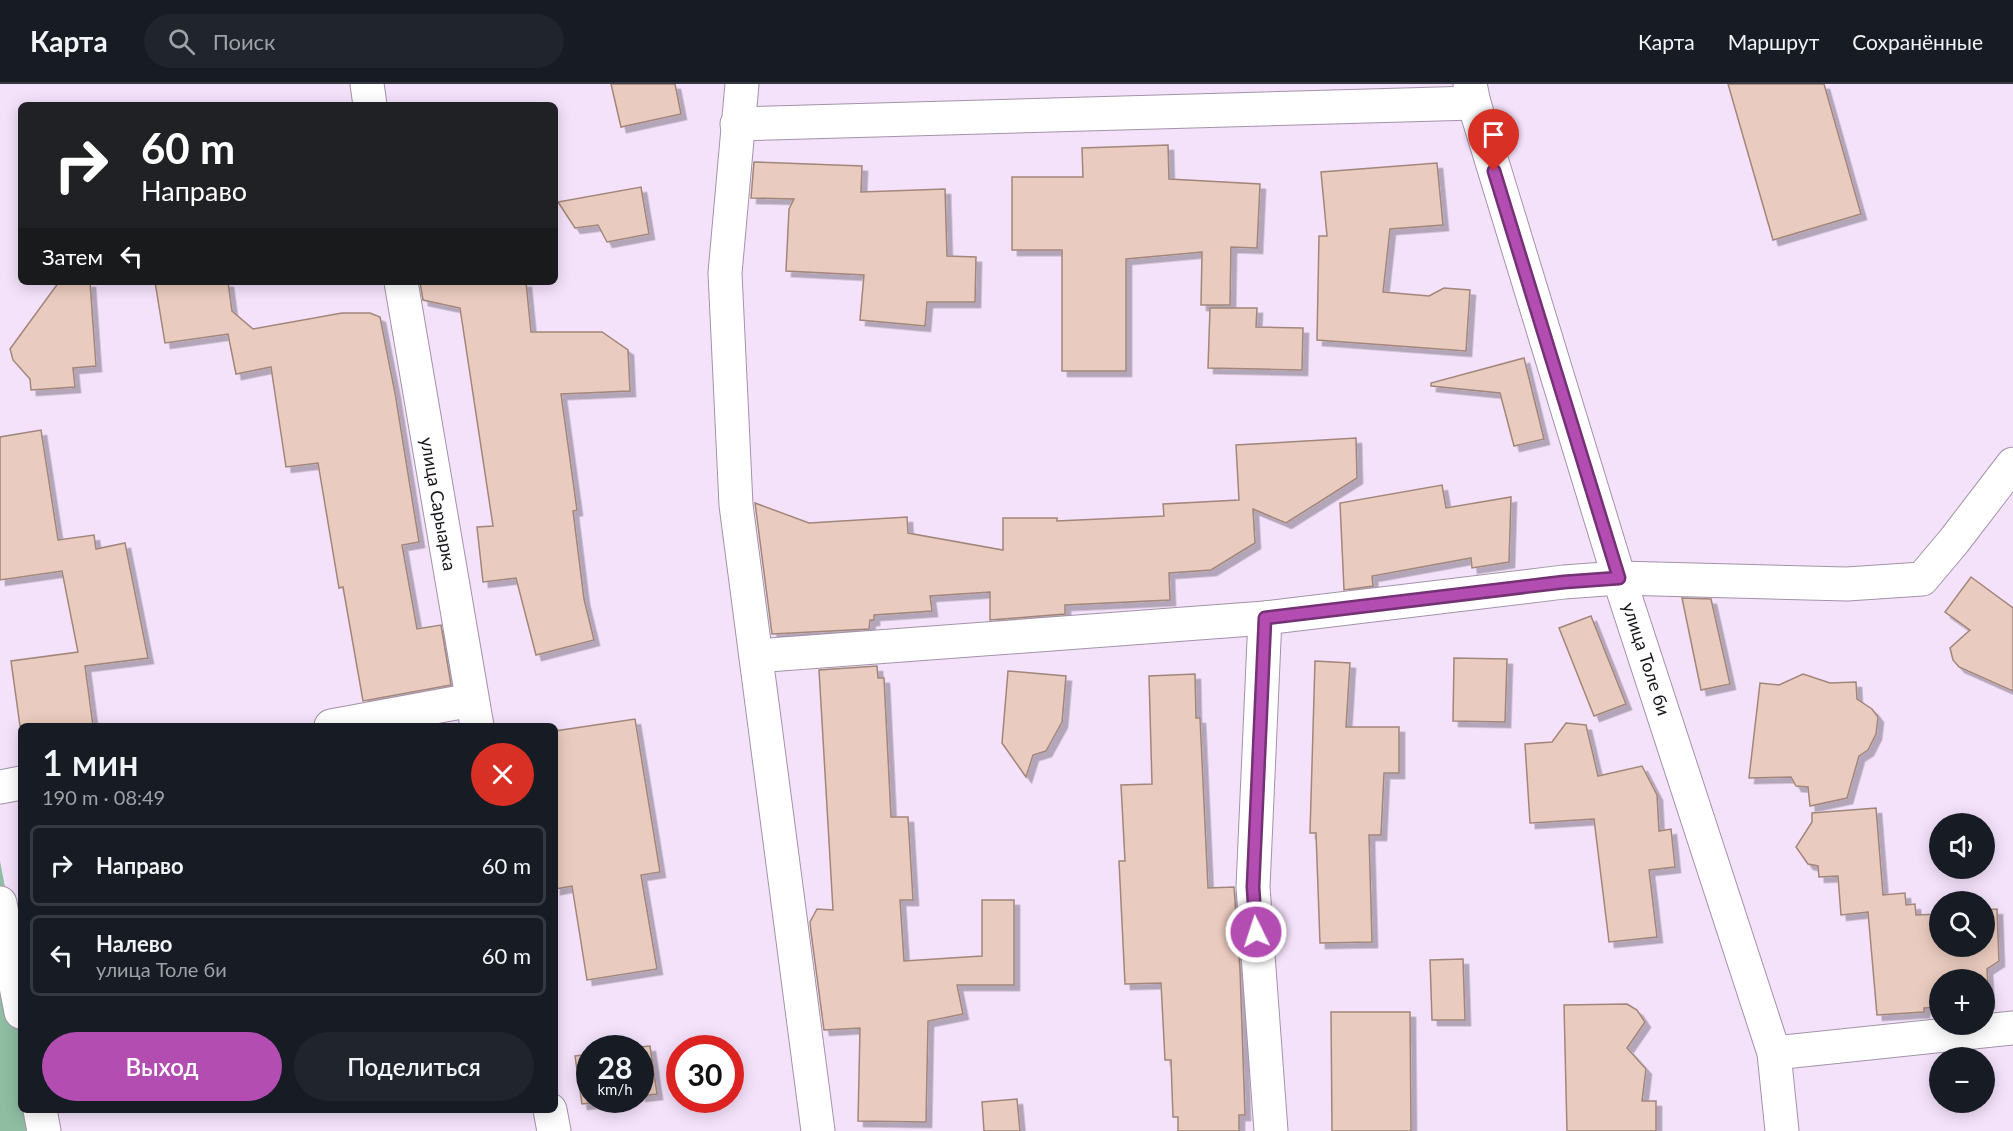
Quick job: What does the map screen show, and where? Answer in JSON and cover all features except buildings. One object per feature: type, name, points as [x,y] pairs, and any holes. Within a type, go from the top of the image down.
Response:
[{"type":"street","points":[[367,84],[370,102]]},
{"type":"street","points":[[742,84],[725,273],[736,505],[818,1131]]},
{"type":"street","points":[[737,124],[1472,94]]},
{"type":"street","name":"улица Толе би","points":[[1472,94],[1619,578],[1774,1053],[1782,1131]]},
{"type":"street","name":"улица Сарыарка","points":[[402,285],[474,713]]},
{"type":"street","points":[[756,656],[1265,618],[1564,582],[1619,578],[1847,584],[1922,579],[2013,464]]},
{"type":"street","points":[[1265,618],[1253,887],[1271,1131]]},
{"type":"street","points":[[364,723],[474,713]]},
{"type":"street","points":[[0,787],[18,784]]},
{"type":"street","points":[[0,903],[18,996]]},
{"type":"street","points":[[1774,1053],[2013,1028]]},
{"type":"street","points":[[41,1113],[44,1131]]},
{"type":"street","points":[[551,1113],[554,1131]]},
{"type":"green space","points":[[0,861],[18,955],[18,1113],[49,1113],[52,1131],[0,1131]]},
{"type":"route","points":[[1256,932],[1253,887],[1265,618],[1564,582],[1619,578],[1494,171]]}]
